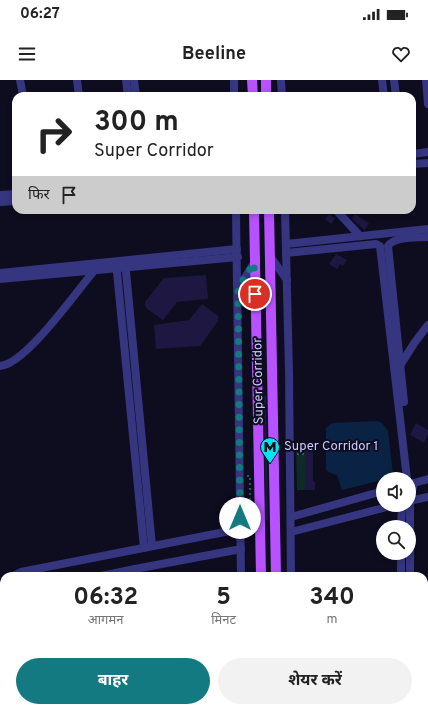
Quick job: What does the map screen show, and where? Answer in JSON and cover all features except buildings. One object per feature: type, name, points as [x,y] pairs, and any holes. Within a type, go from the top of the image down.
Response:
[{"type":"main road","points":[[252,80],[253,92]]},
{"type":"main road","points":[[266,80],[266,92]]},
{"type":"main road","name":"Super Corridor","points":[[254,214],[261,572]]},
{"type":"main road","name":"Super Corridor","points":[[269,214],[276,572]]},
{"type":"street","points":[[20,80],[22,92]]},
{"type":"street","points":[[77,80],[78,92]]},
{"type":"street","points":[[126,80],[128,92]]},
{"type":"street","points":[[134,80],[136,92]]},
{"type":"street","points":[[234,80],[234,92]]},
{"type":"street","points":[[281,80],[282,92]]},
{"type":"street","points":[[382,80],[384,92]]},
{"type":"street","points":[[394,80],[396,92]]},
{"type":"street","points":[[426,80],[428,104]]},
{"type":"street","points":[[416,154],[428,152]]},
{"type":"street","points":[[416,164],[428,163]]},
{"type":"street","points":[[0,195],[12,194]]},
{"type":"street","points":[[0,202],[12,201]]},
{"type":"street","points":[[236,214],[238,253],[241,572]]},
{"type":"street","points":[[285,214],[290,454],[294,498],[291,516],[291,572]]},
{"type":"street","points":[[340,214],[360,236]]},
{"type":"street","points":[[286,244],[428,229]]},
{"type":"street","points":[[404,402],[388,246],[390,242],[397,240],[428,237]]},
{"type":"street","points":[[286,253],[376,244],[380,246],[409,472]]},
{"type":"street","points":[[0,273],[121,265],[238,253]]},
{"type":"street","points":[[270,256],[287,280]]},
{"type":"street","points":[[238,288],[254,263]]},
{"type":"street","points":[[0,279],[94,271],[121,265]]},
{"type":"street","points":[[121,265],[148,547]]},
{"type":"street","points":[[0,366],[12,362],[25,353],[41,336],[94,271]]},
{"type":"street","points":[[400,367],[415,342],[428,326]]},
{"type":"street","points":[[416,481],[428,479]]},
{"type":"street","points":[[291,516],[376,493]]},
{"type":"street","points":[[416,499],[428,496]]},
{"type":"street","points":[[291,532],[376,510]]},
{"type":"street","points":[[410,512],[410,572]]},
{"type":"street","points":[[21,572],[240,528]]},
{"type":"street","points":[[140,572],[240,549]]},
{"type":"street","points":[[401,560],[401,572]]},
{"type":"path","points":[[290,454],[305,454]]},
{"type":"path","points":[[250,476],[250,502]]},
{"type":"green space","points":[[296,448],[305,448],[305,490],[297,490]]},
{"type":"water","points":[[377,421],[382,423],[388,431],[393,472],[376,472],[376,482],[342,490],[337,475],[328,472],[326,469],[326,428],[332,423]]},
{"type":"place","name":"Super Corridor 1","points":[[270,464]]},
{"type":"route","points":[[240,518],[238,288],[254,263],[255,294]]}]
